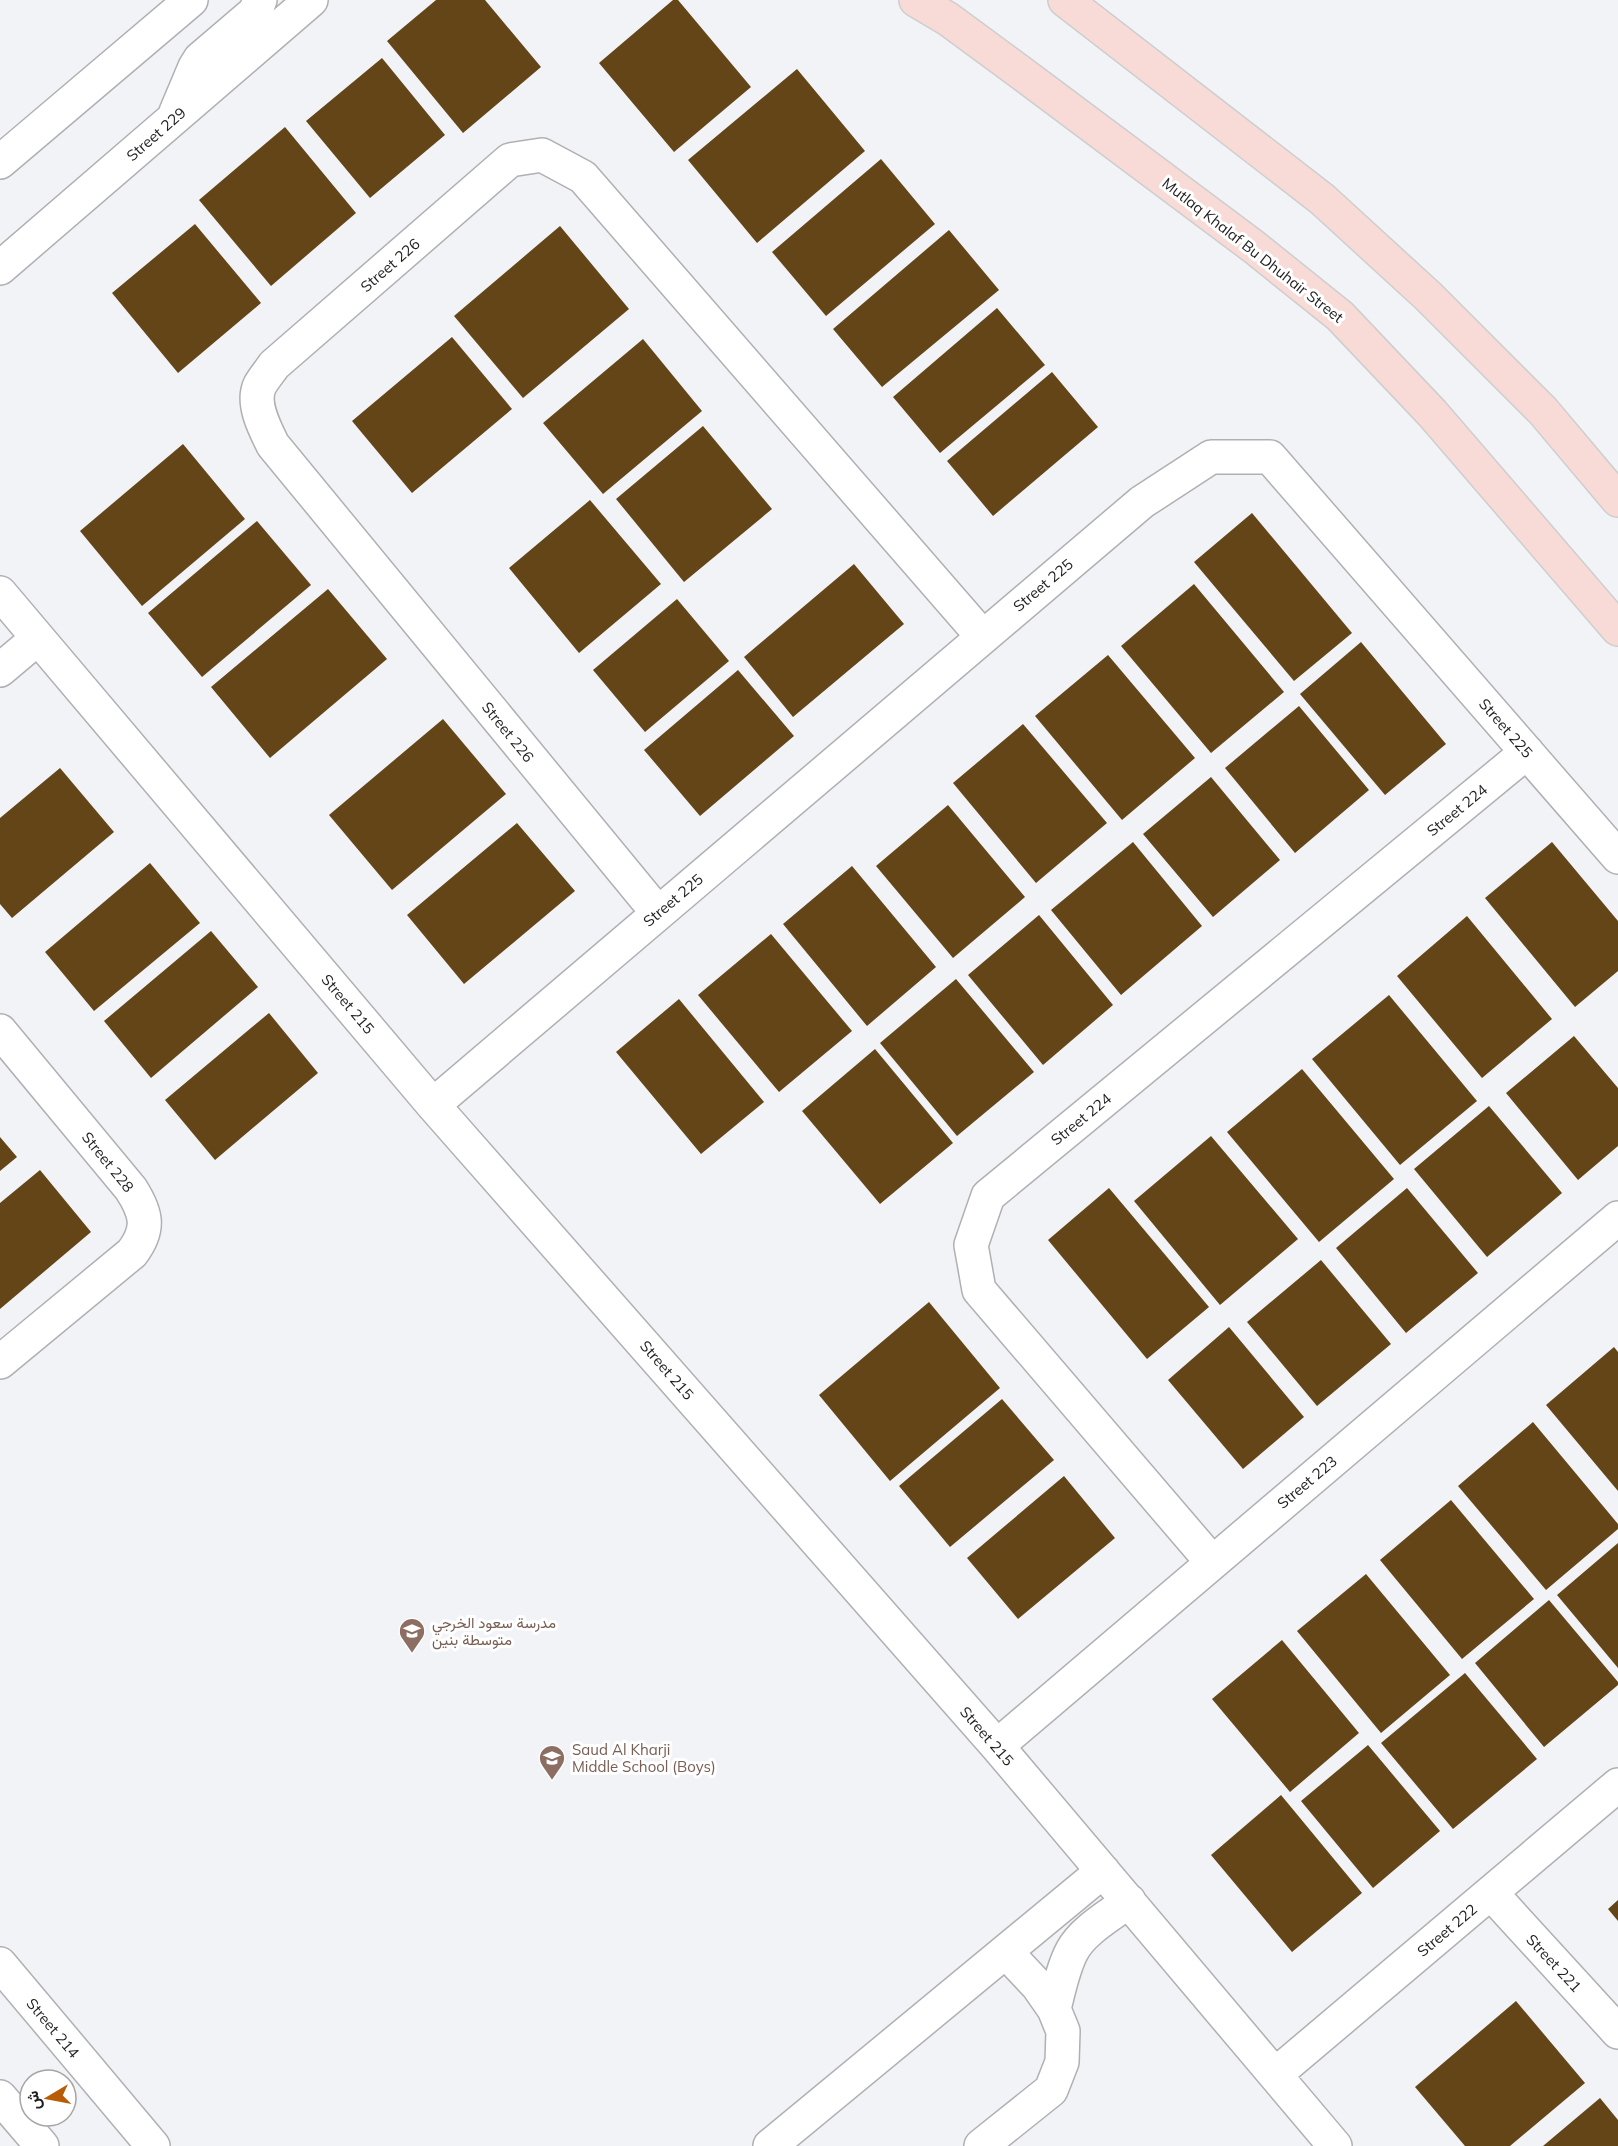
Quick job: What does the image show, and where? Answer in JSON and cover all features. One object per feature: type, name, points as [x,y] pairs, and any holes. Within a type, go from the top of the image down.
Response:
[{"type":"main road","name":"Mutlaq Khalaf Bu Dhuhair Street","points":[[916,0],[948,19],[1020,72],[1254,247],[1340,316],[1432,413],[1618,629]]},
{"type":"main road","points":[[1065,0],[1322,199],[1428,296],[1543,411],[1618,500]]},
{"type":"street","points":[[0,162],[190,0]]},
{"type":"street","points":[[173,119],[201,58],[255,12],[260,0]]},
{"type":"street","name":"Street 229","points":[[0,268],[311,0]]},
{"type":"street","name":"Street 226","points":[[658,913],[273,446],[263,427],[258,404],[259,387],[274,365],[510,160],[542,155],[583,177],[983,637]]},
{"type":"street","name":"Street 225","points":[[433,1105],[1142,502],[1210,457],[1270,457],[1618,858]]},
{"type":"street","name":"Street 215","points":[[0,593],[433,1105],[997,1746],[1335,2146]]},
{"type":"street","points":[[0,670],[38,638]]},
{"type":"street","name":"Street 224","points":[[1212,1562],[979,1290],[971,1245],[988,1196],[1527,752]]},
{"type":"street","name":"Street 228","points":[[0,1031],[131,1189],[142,1206],[144,1221],[143,1238],[132,1253],[0,1362]]},
{"type":"street","name":"Street 223","points":[[997,1746],[1618,1218]]},
{"type":"street","name":"Street 222","points":[[1276,2074],[1618,1785]]},
{"type":"street","points":[[770,2146],[1103,1871]]},
{"type":"street","name":"Street 221","points":[[1491,1893],[1618,2032]]},
{"type":"street","points":[[1054,2009],[1060,1982],[1073,1949],[1088,1932],[1129,1901]]},
{"type":"street","points":[[981,2146],[1051,2090],[1062,2062],[1064,2031],[1054,2009],[1038,1986],[1006,1952]]},
{"type":"street","name":"Street 214","points":[[0,1964],[153,2146]]},
{"type":"street","points":[[0,2097],[42,2146]]},
{"type":"building","points":[[436,0],[485,0],[541,67],[463,133],[387,41]]},
{"type":"building","points":[[673,0],[678,0],[751,87],[674,152],[599,63]]},
{"type":"building","points":[[382,58],[445,135],[370,198],[306,121]]},
{"type":"building","points":[[797,69],[865,151],[757,243],[688,160]]},
{"type":"building","points":[[285,127],[356,213],[271,286],[199,200]]},
{"type":"building","points":[[881,159],[935,224],[826,316],[772,252]]},
{"type":"building","points":[[195,224],[261,303],[178,373],[112,293]]},
{"type":"building","points":[[560,226],[629,309],[523,398],[454,316]]},
{"type":"building","points":[[949,230],[999,290],[882,387],[833,329]]},
{"type":"building","points":[[997,308],[1045,365],[940,453],[893,397]]},
{"type":"building","points":[[452,337],[512,409],[412,493],[352,421]]},
{"type":"building","points":[[643,339],[702,411],[603,494],[543,423]]},
{"type":"building","points":[[1052,372],[1098,427],[993,516],[947,461]]},
{"type":"building","points":[[703,426],[772,509],[684,582],[616,499]]},
{"type":"building","points":[[183,444],[245,519],[142,606],[80,531]]},
{"type":"building","points":[[590,500],[661,584],[579,653],[509,568]]},
{"type":"building","points":[[1252,513],[1352,633],[1294,681],[1194,562]]},
{"type":"building","points":[[257,521],[311,585],[202,677],[148,613]]},
{"type":"building","points":[[854,564],[904,624],[793,717],[744,657]]},
{"type":"building","points":[[1194,584],[1284,692],[1211,753],[1121,646]]},
{"type":"building","points":[[328,589],[387,659],[270,758],[211,687]]},
{"type":"building","points":[[677,599],[729,661],[645,732],[593,670]]},
{"type":"building","points":[[1361,642],[1446,744],[1385,795],[1300,694]]},
{"type":"building","points":[[1108,655],[1195,758],[1122,820],[1035,716]]},
{"type":"building","points":[[738,670],[794,736],[700,816],[644,750]]},
{"type":"building","points":[[1299,706],[1369,790],[1295,853],[1225,768]]},
{"type":"building","points":[[443,719],[506,794],[392,890],[329,815]]},
{"type":"building","points":[[1023,724],[1107,823],[1036,883],[953,783]]},
{"type":"building","points":[[60,768],[114,832],[12,918],[0,904],[0,818]]},
{"type":"building","points":[[1211,777],[1280,860],[1213,917],[1143,834]]},
{"type":"building","points":[[948,805],[1025,897],[953,958],[876,866]]},
{"type":"building","points":[[517,823],[575,891],[464,984],[407,915]]},
{"type":"building","points":[[1133,842],[1202,926],[1121,995],[1051,910]]},
{"type":"building","points":[[1552,842],[1618,921],[1618,971],[1575,1007],[1485,898]]},
{"type":"building","points":[[150,863],[200,923],[94,1011],[45,952]]},
{"type":"building","points":[[852,866],[936,967],[867,1026],[783,924]]},
{"type":"building","points":[[1039,915],[1113,1005],[1043,1065],[968,975]]},
{"type":"building","points":[[1467,916],[1552,1019],[1482,1078],[1397,976]]},
{"type":"building","points":[[211,931],[258,987],[151,1078],[104,1021]]},
{"type":"building","points":[[771,934],[852,1031],[779,1092],[698,995]]},
{"type":"building","points":[[956,979],[1034,1072],[957,1136],[880,1043]]},
{"type":"building","points":[[1389,995],[1477,1101],[1400,1165],[1312,1059]]},
{"type":"building","points":[[679,999],[764,1102],[701,1154],[616,1052]]},
{"type":"building","points":[[269,1013],[318,1073],[215,1160],[165,1100]]},
{"type":"building","points":[[1574,1036],[1618,1088],[1618,1146],[1578,1180],[1506,1093]]},
{"type":"building","points":[[875,1049],[953,1143],[880,1204],[802,1111]]},
{"type":"building","points":[[1302,1069],[1394,1179],[1319,1242],[1227,1132]]},
{"type":"building","points":[[1489,1106],[1562,1193],[1487,1257],[1414,1169]]},
{"type":"building","points":[[1211,1136],[1298,1239],[1220,1305],[1134,1201]]},
{"type":"building","points":[[0,1137],[17,1157],[0,1171]]},
{"type":"building","points":[[40,1170],[91,1232],[0,1309],[0,1203]]},
{"type":"building","points":[[1109,1188],[1209,1307],[1147,1359],[1048,1240]]},
{"type":"building","points":[[1407,1188],[1478,1273],[1406,1333],[1336,1248]]},
{"type":"building","points":[[1321,1260],[1391,1344],[1317,1406],[1247,1322]]},
{"type":"building","points":[[929,1302],[1000,1388],[890,1481],[819,1395]]},
{"type":"building","points":[[1229,1327],[1304,1417],[1243,1469],[1168,1380]]},
{"type":"building","points":[[1614,1347],[1618,1352],[1618,1491],[1546,1405]]},
{"type":"building","points":[[1002,1399],[1054,1460],[950,1547],[899,1486]]},
{"type":"building","points":[[1533,1422],[1618,1524],[1618,1529],[1546,1590],[1458,1486]]},
{"type":"building","points":[[1064,1476],[1115,1538],[1018,1619],[967,1558]]},
{"type":"building","points":[[1451,1500],[1534,1599],[1462,1659],[1380,1560]]},
{"type":"building","points":[[1618,1543],[1618,1668],[1557,1595]]},
{"type":"building","points":[[1366,1574],[1450,1675],[1381,1733],[1297,1631]]},
{"type":"building","points":[[1549,1600],[1618,1682],[1618,1685],[1544,1747],[1475,1663]]},
{"type":"building","points":[[1282,1640],[1359,1733],[1290,1792],[1212,1699]]},
{"type":"building","points":[[1465,1673],[1537,1759],[1453,1829],[1381,1743]]},
{"type":"building","points":[[1368,1745],[1440,1831],[1373,1888],[1301,1801]]},
{"type":"building","points":[[1281,1795],[1362,1893],[1292,1952],[1211,1855]]},
{"type":"building","points":[[1618,1900],[1618,1921],[1608,1909]]},
{"type":"building","points":[[1516,2001],[1585,2083],[1510,2146],[1465,2146],[1415,2087]]},
{"type":"building","points":[[1600,2098],[1618,2120],[1618,2146],[1543,2146]]},
{"type":"place","name":"مدرسة سعود الخرجي متوسطة بنين","points":[[412,1654]]},
{"type":"place","name":"Saud Al Kharji Middle School (Boys)","points":[[552,1781]]}]
